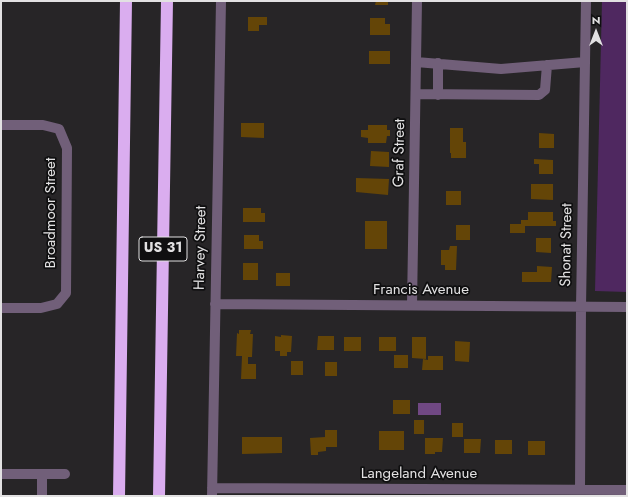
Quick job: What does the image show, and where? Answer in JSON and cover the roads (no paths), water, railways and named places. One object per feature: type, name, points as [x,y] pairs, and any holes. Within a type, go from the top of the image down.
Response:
[{"type":"highway","name":"US 31","points":[[119,496],[126,1]]},
{"type":"highway","name":"US 31","points":[[159,496],[167,1]]},
{"type":"street","name":"Harvey Street","points":[[212,492],[221,1]]},
{"type":"street","name":"Graf Street","points":[[412,305],[417,1]]},
{"type":"street","name":"Shonat Street","points":[[580,490],[581,307],[586,1]]},
{"type":"street","points":[[416,62],[501,68],[585,62]]},
{"type":"street","points":[[438,63],[438,95]]},
{"type":"street","points":[[416,94],[539,95],[545,90],[547,65]]},
{"type":"street","name":"Broadmoor Street","points":[[1,125],[43,124],[59,129],[67,148],[66,294],[57,304],[41,308],[1,308]]},
{"type":"street","name":"Francis Avenue","points":[[215,304],[627,307]]},
{"type":"street","points":[[1,474],[65,474]]},
{"type":"street","points":[[42,474],[42,496]]},
{"type":"street","name":"Langeland Avenue","points":[[212,492],[627,490]]}]
